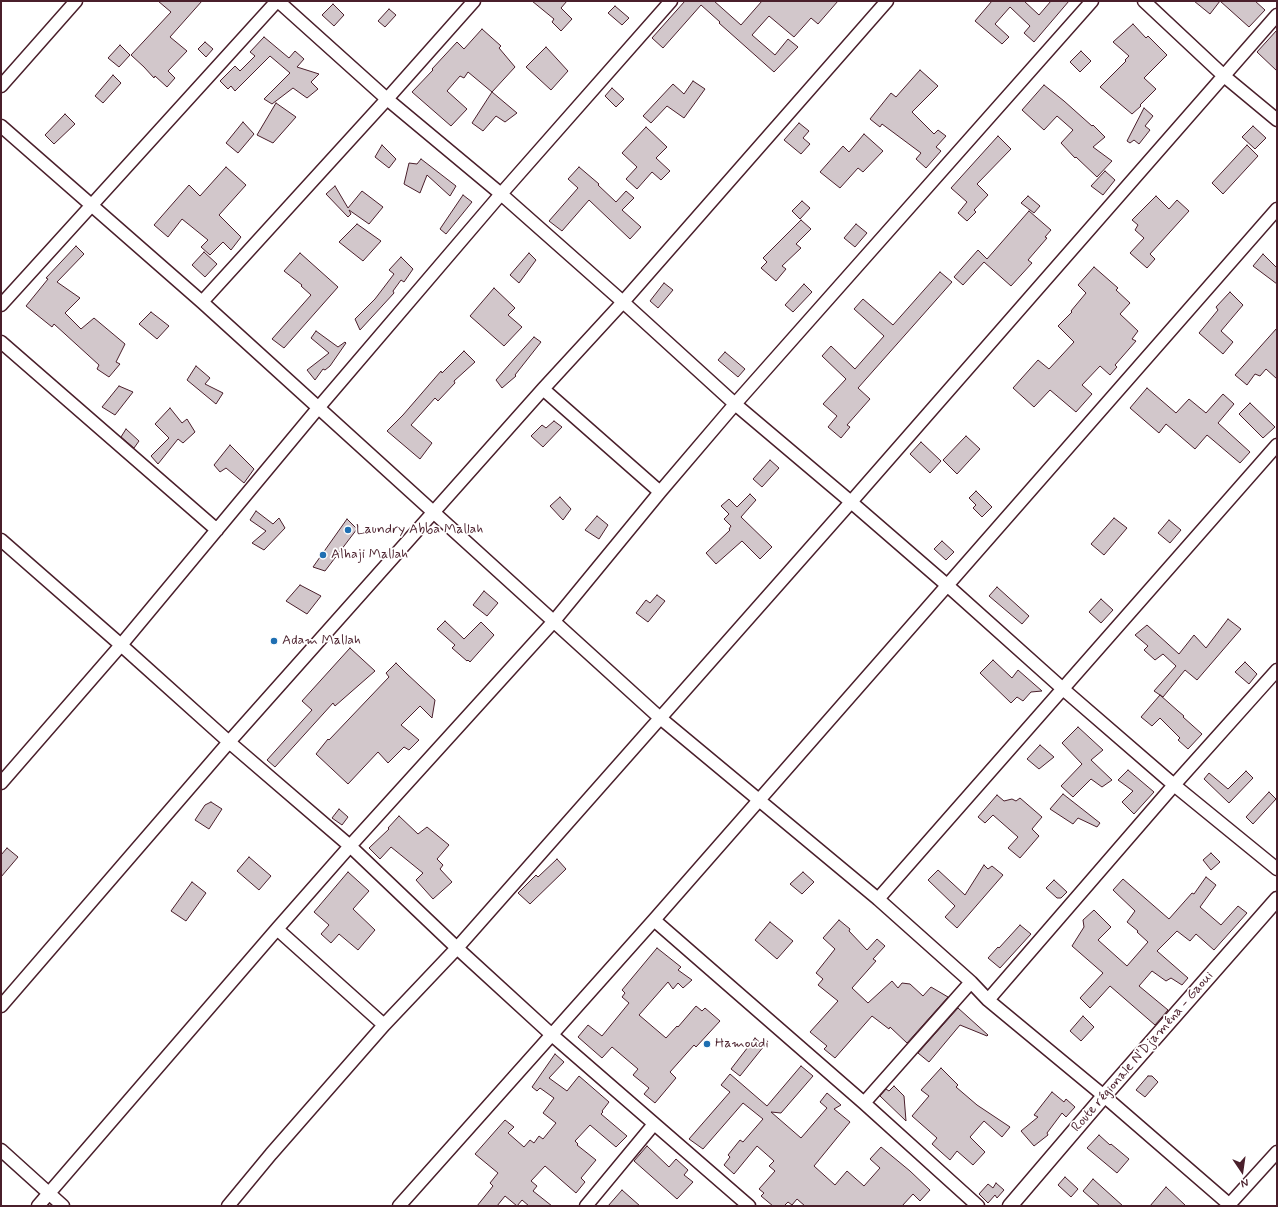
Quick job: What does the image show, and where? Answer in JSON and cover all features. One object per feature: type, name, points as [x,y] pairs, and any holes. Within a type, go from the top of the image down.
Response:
[{"type":"street","points":[[1,86],[76,1]]},
{"type":"street","points":[[1,305],[278,1],[387,99],[501,194],[735,404],[948,586],[1063,689],[1174,785],[1277,869]]},
{"type":"street","points":[[202,302],[474,1]]},
{"type":"street","points":[[1,783],[121,645],[319,407],[501,194],[671,1]]},
{"type":"street","points":[[1,1006],[229,742],[543,389],[623,302],[887,1]]},
{"type":"street","points":[[38,1206],[277,928],[554,621],[660,492],[735,404],[1092,1]]},
{"type":"street","points":[[1144,1],[1224,76],[1277,120]]},
{"type":"street","points":[[228,1206],[271,1154],[384,1025],[457,948],[659,717],[851,502],[1277,15]]},
{"type":"street","points":[[1,126],[93,205],[319,407],[659,717],[878,899],[971,982],[988,1000],[1104,1096],[1229,1206],[1277,1152]]},
{"type":"street","points":[[399,1206],[760,800],[1277,209]]},
{"type":"street","points":[[1,342],[217,530]]},
{"type":"street","points":[[543,389],[660,492]]},
{"type":"street","points":[[878,899],[1277,445]]},
{"type":"street","points":[[2,544],[121,645],[229,742],[350,846],[457,948],[552,1035],[749,1206]]},
{"type":"street","points":[[988,1000],[1174,785],[1277,670]]},
{"type":"street","name":"Route régionale N'Djaména - Gaoui","points":[[1010,1206],[1104,1096],[1277,899]]},
{"type":"street","points":[[654,920],[864,1103],[978,1206]]},
{"type":"street","points":[[277,928],[384,1025]]},
{"type":"street","points":[[864,1103],[971,982]]},
{"type":"street","points":[[586,1206],[654,1124]]},
{"type":"street","points":[[1,1150],[63,1206]]},
{"type":"building","points":[[158,1],[202,1],[170,37],[187,51],[168,71],[175,78],[167,87],[155,76],[154,78],[131,55],[171,12]]},
{"type":"building","points":[[532,1],[567,1],[561,8],[572,19],[561,31],[552,22],[554,19]]},
{"type":"building","points":[[685,1],[714,1],[741,25],[762,1],[838,1],[818,24],[811,18],[794,37],[769,16],[752,35],[775,55],[788,39],[798,47],[774,72],[701,5],[663,48],[652,38]]},
{"type":"building","points":[[992,1],[1024,1],[1039,15],[1051,1],[1069,1],[1034,42],[1024,33],[1030,26],[1010,7],[995,24],[1009,37],[1002,44],[975,21]]},
{"type":"building","points":[[1194,1],[1220,1],[1210,14]]},
{"type":"building","points":[[1220,1],[1255,1],[1265,10],[1249,27]]},
{"type":"building","points":[[333,4],[344,15],[334,26],[322,15]]},
{"type":"building","points":[[615,6],[629,18],[622,25],[608,13]]},
{"type":"building","points":[[389,9],[396,15],[385,27],[378,21]]},
{"type":"building","points":[[1133,24],[1146,38],[1148,36],[1167,55],[1144,78],[1156,89],[1132,114],[1100,87],[1126,61],[1125,60],[1129,56],[1113,42]]},
{"type":"building","points":[[482,29],[501,46],[499,48],[515,67],[492,92],[468,72],[464,78],[460,76],[447,91],[467,109],[451,126],[412,92],[457,42],[464,49]]},
{"type":"building","points":[[1277,30],[1277,71],[1257,52]]},
{"type":"building","points":[[264,37],[289,58],[295,51],[304,59],[297,67],[319,74],[311,82],[318,89],[307,98],[293,88],[272,104],[264,99],[290,73],[270,56],[235,91],[231,86],[228,89],[220,81],[235,66],[240,71],[255,56],[250,52]]},
{"type":"building","points":[[205,42],[213,49],[206,57],[198,49]]},
{"type":"building","points":[[120,45],[130,55],[119,67],[108,58]]},
{"type":"building","points":[[546,47],[568,71],[551,90],[526,67]]},
{"type":"building","points":[[1081,51],[1091,61],[1080,72],[1070,62]]},
{"type":"building","points":[[920,70],[938,86],[912,112],[934,134],[938,130],[946,136],[936,147],[941,151],[926,168],[916,159],[921,153],[882,124],[880,127],[870,119],[891,93],[896,97]]},
{"type":"building","points":[[113,75],[121,83],[103,103],[95,96]]},
{"type":"building","points":[[693,81],[705,89],[684,118],[667,106],[651,123],[643,116],[673,84],[684,94]]},
{"type":"building","points":[[1044,85],[1092,126],[1093,125],[1105,137],[1093,147],[1112,161],[1097,177],[1076,157],[1075,158],[1061,143],[1073,130],[1057,116],[1044,130],[1022,110]]},
{"type":"building","points":[[612,88],[624,99],[616,107],[605,96]]},
{"type":"building","points":[[492,92],[517,113],[505,122],[496,116],[483,131],[472,123]]},
{"type":"building","points":[[276,103],[296,117],[273,143],[257,135]]},
{"type":"building","points":[[1144,108],[1153,116],[1145,126],[1150,130],[1139,144],[1134,140],[1130,143],[1127,141]]},
{"type":"building","points":[[65,114],[75,124],[54,144],[45,135]]},
{"type":"building","points":[[243,122],[254,134],[238,153],[226,143]]},
{"type":"building","points":[[799,123],[809,131],[803,138],[810,144],[801,154],[784,140]]},
{"type":"building","points":[[1253,126],[1266,138],[1255,149],[1242,137]]},
{"type":"building","points":[[646,127],[667,147],[656,158],[670,171],[661,180],[652,172],[637,189],[626,179],[637,167],[622,153]]},
{"type":"building","points":[[864,134],[883,151],[863,172],[858,168],[840,188],[820,172],[843,146],[849,152]]},
{"type":"building","points":[[998,136],[1011,149],[977,184],[988,195],[974,210],[976,212],[967,221],[958,213],[967,202],[951,188]]},
{"type":"building","points":[[382,145],[396,159],[389,168],[375,157]]},
{"type":"building","points":[[1247,145],[1258,156],[1223,194],[1212,183]]},
{"type":"building","points":[[421,159],[456,186],[450,196],[427,175],[420,193],[404,184],[409,163],[417,164]]},
{"type":"building","points":[[226,167],[246,185],[219,215],[241,237],[231,250],[223,242],[210,255],[201,247],[208,240],[182,219],[168,237],[154,225],[189,185],[200,196]]},
{"type":"building","points":[[579,167],[599,184],[598,185],[616,202],[626,191],[634,198],[622,210],[641,227],[630,239],[589,200],[562,231],[549,221],[578,188],[568,179]]},
{"type":"building","points":[[1105,171],[1115,180],[1103,195],[1091,186]]},
{"type":"building","points":[[335,186],[348,208],[362,191],[383,207],[369,224],[349,210],[351,214],[348,217],[326,194]]},
{"type":"building","points":[[463,195],[472,202],[446,234],[440,229]]},
{"type":"building","points":[[1028,196],[1040,206],[1034,213],[1021,203]]},
{"type":"building","points":[[1156,196],[1169,209],[1177,200],[1189,211],[1150,254],[1155,259],[1147,268],[1130,253],[1144,238],[1135,230],[1138,225],[1132,220]]},
{"type":"building","points":[[802,201],[810,208],[800,219],[792,211]]},
{"type":"building","points":[[1029,211],[1051,230],[1045,237],[1047,238],[1028,260],[1032,263],[1011,286],[984,262],[963,285],[954,277],[978,250],[987,259]]},
{"type":"building","points":[[801,220],[811,229],[796,244],[801,248],[782,266],[786,269],[776,281],[761,268],[767,262],[763,258]]},
{"type":"building","points":[[357,224],[381,241],[363,261],[339,242]]},
{"type":"building","points":[[856,224],[867,233],[855,247],[844,238]]},
{"type":"building","points":[[76,246],[84,254],[57,282],[80,298],[65,313],[81,329],[94,318],[125,344],[116,362],[120,364],[109,377],[97,369],[99,365],[54,324],[52,327],[26,306],[48,279],[46,278]]},
{"type":"building","points":[[204,252],[217,264],[205,277],[192,265]]},
{"type":"building","points":[[300,253],[338,287],[284,348],[272,339],[311,295],[301,286],[302,285],[284,271]]},
{"type":"building","points":[[529,253],[536,260],[519,283],[510,275]]},
{"type":"building","points":[[1263,254],[1277,268],[1277,284],[1253,266]]},
{"type":"building","points":[[401,257],[413,269],[404,282],[401,280],[393,291],[394,293],[360,330],[355,319],[375,299],[394,274],[389,270]]},
{"type":"building","points":[[1094,267],[1118,288],[1116,290],[1130,303],[1120,314],[1138,331],[1132,339],[1136,341],[1115,365],[1117,367],[1110,375],[1100,366],[1082,385],[1092,394],[1076,412],[1050,390],[1034,407],[1013,388],[1038,360],[1049,369],[1074,342],[1058,326],[1072,312],[1071,311],[1086,293],[1078,285]]},
{"type":"building","points":[[940,272],[952,282],[858,388],[870,399],[847,425],[850,427],[841,438],[828,427],[837,416],[823,404],[846,379],[822,356],[831,346],[855,369],[884,336],[854,309],[863,299],[893,325]]},
{"type":"building","points":[[664,283],[673,290],[658,308],[650,301]]},
{"type":"building","points":[[804,284],[812,292],[793,312],[785,305]]},
{"type":"building","points":[[494,288],[515,308],[508,315],[522,327],[504,346],[470,316]]},
{"type":"building","points":[[1230,292],[1243,305],[1221,331],[1233,342],[1223,354],[1199,333],[1218,310],[1216,307]]},
{"type":"building","points":[[151,312],[169,326],[157,339],[139,324]]},
{"type":"building","points":[[1277,328],[1277,379],[1266,369],[1260,376],[1255,374],[1247,385],[1235,375]]},
{"type":"building","points":[[316,331],[338,347],[345,342],[346,343],[330,366],[325,370],[323,369],[315,380],[307,370],[329,353],[311,338]]},
{"type":"building","points":[[534,337],[541,342],[515,375],[516,376],[502,388],[496,380]]},
{"type":"building","points":[[464,351],[475,362],[454,381],[455,383],[438,401],[435,398],[411,425],[432,443],[420,459],[387,431],[441,371],[442,373]]},
{"type":"building","points":[[725,352],[745,369],[738,377],[718,360]]},
{"type":"building","points":[[196,366],[210,378],[205,384],[223,393],[216,404],[187,380]]},
{"type":"building","points":[[119,386],[133,392],[115,415],[102,407]]},
{"type":"building","points":[[1147,388],[1176,413],[1189,399],[1206,413],[1223,394],[1234,404],[1218,423],[1250,452],[1240,463],[1207,435],[1195,449],[1166,424],[1159,433],[1130,408]]},
{"type":"building","points":[[1250,403],[1275,427],[1263,438],[1239,414]]},
{"type":"building","points":[[170,408],[182,423],[187,419],[195,432],[183,443],[178,439],[158,464],[151,456],[169,438],[155,424]]},
{"type":"building","points":[[554,421],[562,427],[543,447],[531,436],[542,425],[546,428]]},
{"type":"building","points":[[126,429],[139,441],[134,448],[121,437]]},
{"type":"building","points":[[966,436],[980,449],[957,474],[943,460]]},
{"type":"building","points":[[921,442],[941,461],[930,473],[910,454]]},
{"type":"building","points":[[230,445],[254,469],[244,483],[226,468],[220,472],[214,465]]},
{"type":"building","points":[[770,460],[779,468],[762,487],[753,479]]},
{"type":"building","points":[[976,491],[992,507],[982,517],[973,508],[976,505],[969,498]]},
{"type":"building","points":[[750,494],[756,500],[741,517],[772,547],[760,559],[742,541],[716,564],[706,553],[730,530],[729,529],[731,526],[724,519],[729,514],[721,506],[729,499],[737,507]]},
{"type":"building","points":[[560,497],[571,509],[563,520],[550,506]]},
{"type":"building","points":[[256,511],[273,524],[279,518],[285,528],[264,550],[252,543],[266,531],[250,520]]},
{"type":"building","points":[[597,516],[608,525],[599,539],[585,530]]},
{"type":"building","points":[[1114,518],[1127,528],[1104,555],[1091,544]]},
{"type":"building","points":[[347,519],[357,529],[325,571],[313,567]]},
{"type":"building","points":[[1169,520],[1181,530],[1170,543],[1158,533]]},
{"type":"building","points":[[942,541],[954,552],[946,560],[934,549]]},
{"type":"building","points":[[300,585],[321,596],[307,614],[286,601]]},
{"type":"building","points":[[997,587],[1029,616],[1022,624],[989,596]]},
{"type":"building","points":[[484,591],[498,603],[487,616],[473,605]]},
{"type":"building","points":[[657,595],[665,601],[648,622],[636,613],[646,600],[650,603]]},
{"type":"building","points":[[1101,599],[1113,610],[1101,623],[1089,612]]},
{"type":"building","points":[[1228,619],[1241,629],[1197,680],[1185,670],[1163,697],[1154,691],[1176,666],[1163,654],[1155,660],[1144,650],[1148,646],[1135,635],[1147,625],[1179,654],[1194,635],[1206,648]]},
{"type":"building","points":[[445,621],[464,639],[481,622],[494,635],[470,662],[452,648],[455,645],[437,629]]},
{"type":"building","points":[[350,648],[375,671],[335,706],[333,703],[275,767],[267,760],[312,710],[302,701]]},
{"type":"building","points":[[993,660],[1012,678],[1018,670],[1042,691],[1031,692],[1023,701],[1017,697],[1011,703],[980,673]]},
{"type":"building","points":[[1245,662],[1257,674],[1249,684],[1235,672]]},
{"type":"building","points":[[396,663],[435,700],[432,718],[420,706],[401,725],[419,740],[409,750],[404,747],[388,763],[378,752],[348,784],[316,754],[328,739],[329,740],[389,677],[386,673]]},
{"type":"building","points":[[1160,695],[1202,734],[1188,749],[1178,740],[1180,738],[1160,718],[1152,726],[1141,717]]},
{"type":"building","points":[[1078,727],[1103,750],[1091,760],[1112,780],[1102,787],[1091,779],[1073,797],[1061,786],[1082,764],[1062,743]]},
{"type":"building","points":[[1040,745],[1054,757],[1039,769],[1027,759]]},
{"type":"building","points":[[1128,770],[1154,792],[1134,814],[1122,802],[1133,791],[1118,780]]},
{"type":"building","points":[[1246,771],[1253,778],[1229,803],[1204,779],[1209,773],[1228,789]]},
{"type":"building","points":[[1269,792],[1276,799],[1253,824],[1246,817]]},
{"type":"building","points":[[1063,794],[1100,823],[1097,827],[1078,818],[1073,824],[1050,809]]},
{"type":"building","points":[[997,795],[1004,801],[1012,799],[1016,801],[1020,798],[1042,817],[1032,829],[1039,836],[1020,858],[1008,848],[1018,837],[993,815],[985,823],[978,817]]},
{"type":"building","points":[[211,802],[222,809],[209,829],[195,820],[205,805]]},
{"type":"building","points":[[339,809],[348,817],[342,825],[332,818]]},
{"type":"building","points":[[399,816],[418,834],[427,827],[449,845],[437,859],[443,865],[440,869],[452,882],[433,899],[416,880],[423,873],[391,847],[380,859],[369,848],[389,829],[388,828]]},
{"type":"building","points":[[7,848],[18,857],[1,877],[1,855]]},
{"type":"building","points":[[1211,853],[1220,862],[1211,870],[1203,860]]},
{"type":"building","points":[[249,857],[271,876],[259,890],[237,871]]},
{"type":"building","points":[[557,859],[566,869],[530,904],[518,893],[536,875],[538,877]]},
{"type":"building","points":[[984,865],[988,869],[992,866],[1003,875],[957,928],[945,917],[955,906],[928,880],[938,870],[965,895]]},
{"type":"building","points":[[348,872],[369,891],[353,909],[375,930],[358,950],[339,934],[331,943],[321,934],[329,925],[314,912]]},
{"type":"building","points":[[803,872],[814,882],[802,894],[790,884]]},
{"type":"building","points":[[1206,877],[1216,885],[1200,907],[1221,925],[1238,906],[1247,913],[1214,950],[1196,934],[1190,941],[1177,931],[1157,951],[1188,978],[1182,985],[1171,978],[1166,981],[1152,971],[1139,986],[1168,1010],[1155,1025],[1110,986],[1090,1008],[1080,998],[1103,973],[1072,946],[1084,927],[1083,920],[1094,910],[1111,927],[1098,940],[1127,966],[1148,942],[1127,922],[1135,911],[1113,890],[1123,879],[1169,919],[1192,893],[1194,894]]},
{"type":"building","points":[[1054,880],[1067,892],[1061,898],[1057,898],[1046,888]]},
{"type":"building","points":[[192,882],[206,893],[186,921],[171,911]]},
{"type":"building","points":[[839,920],[850,929],[849,931],[867,950],[877,939],[885,946],[873,959],[876,961],[852,988],[868,1003],[892,981],[898,988],[902,983],[910,984],[923,996],[931,987],[948,997],[907,1043],[890,1027],[889,1029],[872,1016],[835,1058],[824,1049],[827,1046],[810,1032],[838,1001],[818,985],[823,979],[816,973],[835,949],[823,938]]},
{"type":"building","points":[[770,922],[793,941],[777,959],[755,940]]},
{"type":"building","points":[[1020,925],[1031,934],[1000,968],[988,958]]},
{"type":"building","points":[[657,948],[681,967],[678,970],[692,980],[683,988],[678,983],[673,989],[668,982],[639,1015],[666,1038],[677,1026],[678,1027],[696,1006],[702,1011],[705,1008],[720,1021],[696,1047],[694,1045],[670,1072],[676,1078],[655,1103],[644,1094],[649,1088],[633,1075],[638,1069],[612,1047],[602,1058],[578,1037],[588,1025],[602,1036],[629,1003],[622,997],[625,993],[622,990]]},
{"type":"building","points":[[958,1008],[988,1035],[987,1036],[960,1025],[929,1062],[918,1053]]},
{"type":"building","points":[[1083,1016],[1094,1027],[1081,1041],[1070,1031]]},
{"type":"building","points":[[755,1038],[764,1046],[740,1076],[731,1069]]},
{"type":"building","points":[[555,1054],[564,1062],[549,1078],[567,1091],[579,1076],[609,1102],[601,1114],[627,1136],[616,1147],[590,1125],[575,1141],[578,1144],[577,1145],[596,1160],[581,1178],[585,1182],[576,1193],[545,1166],[531,1181],[537,1186],[533,1191],[552,1206],[529,1206],[522,1200],[517,1206],[505,1196],[497,1206],[477,1206],[493,1186],[490,1183],[498,1173],[475,1154],[505,1120],[514,1127],[508,1133],[524,1147],[530,1140],[534,1143],[539,1136],[543,1139],[556,1123],[543,1113],[554,1098],[540,1088],[537,1091],[532,1087]]},
{"type":"building","points":[[801,1066],[813,1076],[781,1113],[771,1112],[801,1138],[827,1108],[820,1102],[827,1093],[841,1105],[834,1109],[850,1122],[814,1166],[835,1185],[847,1171],[864,1186],[880,1168],[870,1159],[881,1147],[930,1190],[920,1201],[913,1194],[902,1206],[805,1206],[797,1199],[792,1205],[788,1202],[784,1206],[773,1206],[761,1196],[764,1193],[759,1189],[775,1171],[769,1166],[774,1161],[757,1146],[734,1174],[724,1165],[730,1157],[728,1155],[740,1140],[743,1142],[763,1119],[743,1103],[703,1149],[689,1139],[730,1092],[721,1085],[730,1074],[767,1106]]},
{"type":"building","points":[[941,1068],[958,1085],[956,1087],[977,1105],[1010,1127],[1002,1137],[984,1121],[970,1137],[985,1152],[973,1165],[957,1151],[950,1160],[932,1144],[937,1138],[912,1116],[929,1096],[921,1090]]},
{"type":"building","points":[[1148,1076],[1152,1076],[1158,1082],[1145,1097],[1136,1090]]},
{"type":"building","points":[[894,1086],[904,1096],[906,1121],[880,1096],[886,1089],[889,1091]]},
{"type":"building","points":[[1052,1092],[1064,1102],[1066,1099],[1075,1107],[1066,1117],[1062,1113],[1047,1133],[1048,1135],[1034,1146],[1021,1131],[1038,1117],[1034,1115]]},
{"type":"building","points":[[1099,1135],[1129,1159],[1117,1173],[1087,1148]]},
{"type":"building","points":[[647,1146],[669,1167],[676,1159],[688,1170],[684,1175],[693,1182],[677,1199],[634,1161]]},
{"type":"building","points":[[1065,1177],[1078,1189],[1071,1197],[1058,1185]]},
{"type":"building","points":[[1093,1179],[1123,1206],[1100,1206],[1083,1191]]},
{"type":"building","points":[[996,1183],[1004,1190],[997,1198],[995,1195],[988,1203],[979,1194],[988,1184],[993,1188]]},
{"type":"building","points":[[1166,1187],[1186,1206],[1150,1206]]},
{"type":"building","points":[[622,1190],[640,1206],[608,1206]]},
{"type":"place","name":"Laundry Abba Mallah","points":[[348,530]]},
{"type":"place","name":"Alhaji Mallah","points":[[323,555]]},
{"type":"place","name":"Adam Mallah","points":[[274,641]]},
{"type":"place","name":"Hamoudi","points":[[707,1044]]}]
